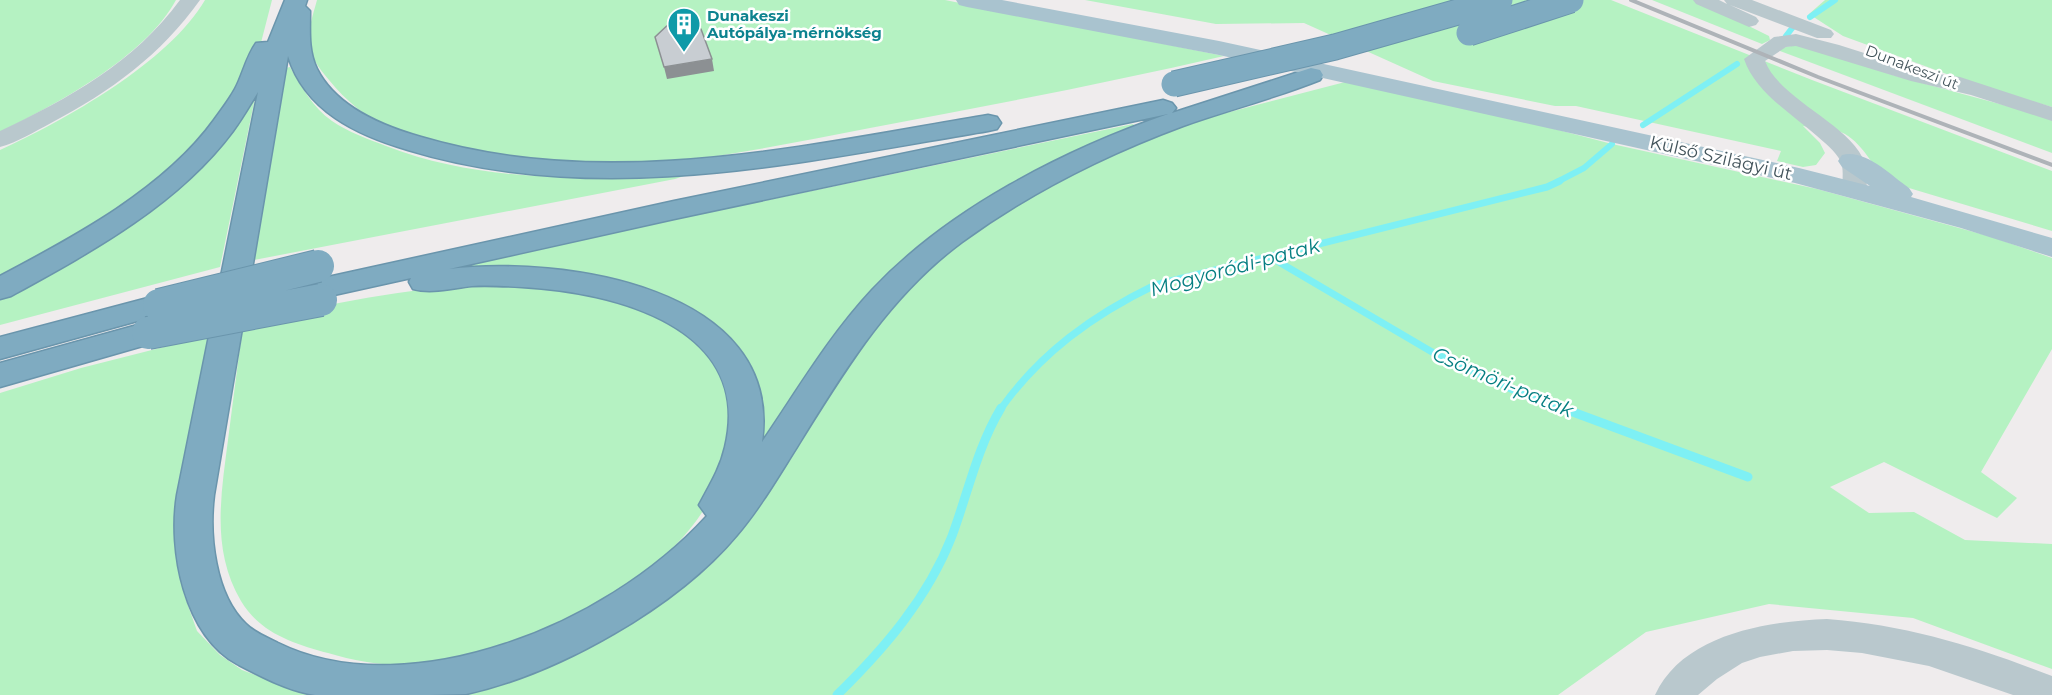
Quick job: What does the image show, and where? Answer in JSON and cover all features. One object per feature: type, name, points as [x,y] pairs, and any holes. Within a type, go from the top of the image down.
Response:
[{"type":"highway","points":[[318,285],[988,123],[1335,47],[1500,0]]},
{"type":"highway","points":[[1445,40],[1571,0]]},
{"type":"highway","points":[[287,7],[300,53],[311,80],[345,115],[375,131],[419,148],[514,167],[626,171],[791,155],[988,123]]},
{"type":"highway","points":[[0,289],[117,221],[167,183],[204,149],[231,119],[250,87],[260,61],[287,7]]},
{"type":"highway","points":[[287,7],[194,506],[197,550],[203,582],[216,613],[229,634],[255,652],[295,670],[333,681],[414,685],[494,667],[560,642],[648,589],[704,546],[731,514],[760,476],[841,352],[887,293],[922,259],[995,209],[1073,164],[1214,102]]},
{"type":"highway","points":[[0,348],[154,319],[1128,116],[1267,92],[1311,75],[1400,51]]},
{"type":"highway","points":[[318,285],[406,284],[486,276],[549,280],[620,292],[646,300],[667,308],[705,331],[726,352],[738,370],[743,384],[748,423],[745,446],[730,487],[706,523],[648,589]]},
{"type":"highway","points":[[0,375],[154,319]]},
{"type":"main road","name":"Külső Szilágyi út","points":[[967,0],[1219,48],[1799,176],[1926,210],[2052,248]]},
{"type":"main road","points":[[1799,176],[1819,169],[1845,151],[1884,186],[1926,210]]},
{"type":"street","points":[[0,141],[61,109],[132,63],[164,34],[190,0]]},
{"type":"street","points":[[1703,0],[1761,26],[1781,40],[1796,40],[1832,49],[1918,77],[1970,89]]},
{"type":"street","name":"Dunakeszi út","points":[[1734,0],[1970,89],[2052,114]]},
{"type":"street","points":[[1781,40],[1754,59],[1757,69],[1845,151],[1855,191]]},
{"type":"street","points":[[1674,695],[1680,687],[1718,656],[1770,637],[1834,635],[1905,644],[1958,658],[2052,693]]},
{"type":"green space","points":[[0,0],[176,0],[162,21],[143,41],[98,77],[47,108],[0,132]]},
{"type":"green space","points":[[205,0],[272,0],[256,62],[244,89],[159,184],[0,283],[0,150],[83,106],[141,67],[167,46]]},
{"type":"green space","points":[[317,0],[945,0],[1224,56],[1003,103],[729,154],[644,164],[576,164],[455,148],[418,138],[385,125],[358,109],[342,95],[315,62],[311,51],[309,30]]},
{"type":"green space","points":[[1085,0],[1611,0],[1812,80],[2052,171],[2052,231],[1889,182],[1858,144],[1836,130],[1803,126],[1820,143],[1825,153],[1816,165],[1803,167],[1777,161],[1781,151],[1576,106],[1555,106],[1433,81],[1304,23],[1216,24]]},
{"type":"green space","points":[[1652,0],[1696,0],[1769,36],[1770,40],[1762,44]]},
{"type":"green space","points":[[1825,0],[2052,0],[2052,107],[1982,87],[1843,36],[1809,14]]},
{"type":"green space","points":[[1802,44],[1896,76],[2052,118],[2052,153],[1775,49]]},
{"type":"green space","points":[[290,67],[313,103],[332,121],[365,138],[423,158],[499,173],[538,176],[615,177],[693,173],[675,179],[254,260],[286,68]]},
{"type":"green space","points":[[1349,81],[1524,121],[1612,144],[1817,189],[1992,237],[2052,258],[2052,349],[1981,472],[2017,498],[1997,518],[1884,462],[1830,487],[1869,513],[1914,512],[1965,540],[2052,544],[2052,669],[1913,618],[1769,604],[1646,632],[1558,695],[432,695],[450,692],[614,630],[942,252],[1065,172],[1187,123]]},
{"type":"green space","points":[[255,98],[220,267],[0,325],[0,299],[205,161],[234,131]]},
{"type":"green space","points":[[1133,124],[1135,126],[980,205],[766,441],[760,440],[755,392],[743,357],[700,315],[669,297],[634,285],[597,278],[558,274],[447,270],[575,240]]},
{"type":"green space","points":[[483,284],[579,294],[628,304],[669,321],[698,343],[722,372],[731,398],[725,467],[712,495],[690,528],[662,558],[627,585],[547,628],[505,644],[425,664],[389,665],[351,659],[279,636],[258,621],[241,601],[225,562],[222,542],[223,481],[243,324],[362,299],[452,286]]},
{"type":"green space","points":[[211,335],[178,527],[177,564],[185,597],[197,631],[220,655],[242,670],[318,695],[0,695],[0,393],[81,368]]},
{"type":"building","name":"Dunakeszi Autópálya-mérnökség","points":[[673,20],[701,29],[712,59],[664,67],[655,37]]},
{"type":"waterway","name":"Mogyoródi-patak","points":[[1810,17],[1835,0]]},
{"type":"waterway","name":"Mogyoródi-patak","points":[[1786,36],[1793,27]]},
{"type":"waterway","name":"Mogyoródi-patak","points":[[1643,125],[1737,64]]},
{"type":"waterway","name":"Mogyoródi-patak","points":[[1557,182],[1584,168],[1612,144]]},
{"type":"waterway","name":"Mogyoródi-patak","points":[[1000,410],[1032,371],[1069,337],[1110,309],[1155,285],[1547,187],[1560,181]]},
{"type":"waterway","name":"Csömöri-patak","points":[[1272,258],[1432,352],[1513,390],[1566,410]]},
{"type":"waterway","name":"Mogyoródi-patak","points":[[837,695],[888,641],[931,581],[952,536],[985,439],[1001,408]]},
{"type":"waterway","name":"Csömöri-patak","points":[[1562,408],[1748,477]]},
{"type":"railway","points":[[1631,0],[1818,77],[2052,165]]},
{"type":"place","name":"Dunakeszi Autópálya-mérnökség","points":[[684,53]]}]
